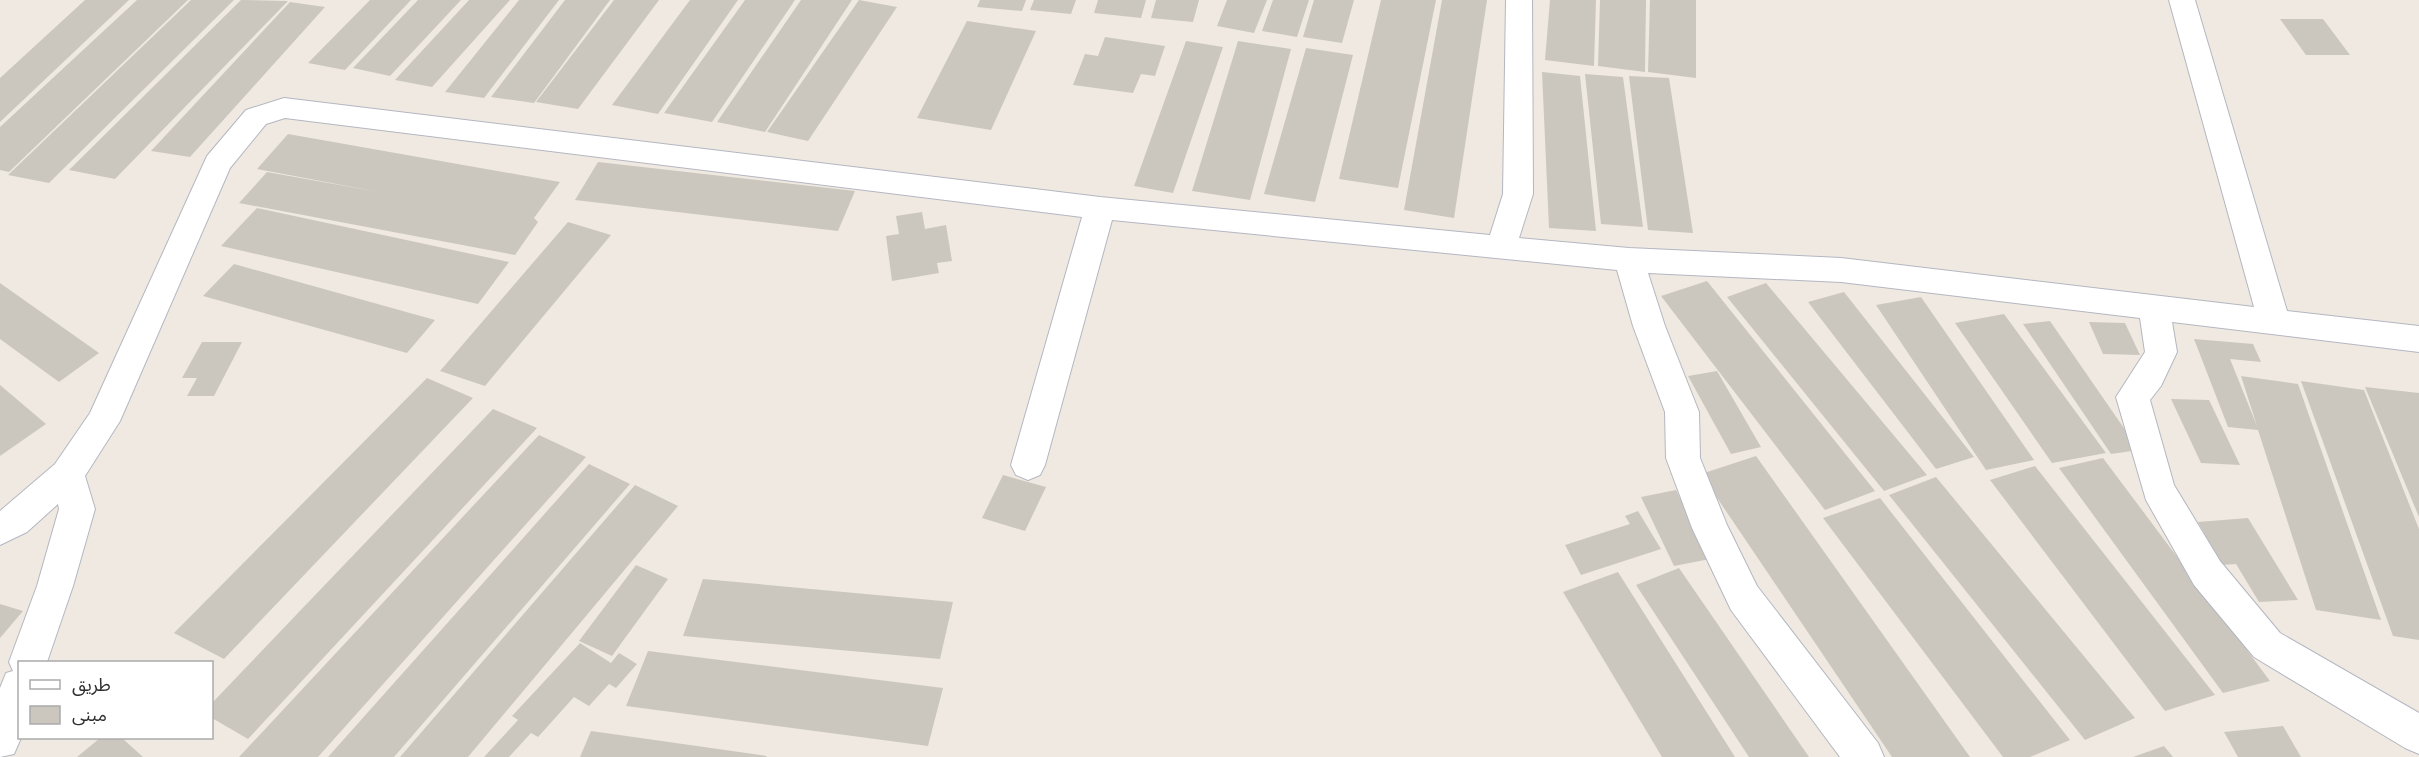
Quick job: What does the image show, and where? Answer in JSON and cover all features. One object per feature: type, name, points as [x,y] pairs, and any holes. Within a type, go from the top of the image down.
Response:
[{"type":"street","points":[[1501,247],[1518,194],[1519,0]]},
{"type":"street","points":[[2182,0],[2274,321]]},
{"type":"street","points":[[0,529],[14,521],[67,474],[103,421],[217,163],[256,117],[284,108],[1100,208],[1629,260],[1841,270],[2419,339]]},
{"type":"street","points":[[1028,465],[1100,208]]},
{"type":"street","points":[[1629,260],[1649,326],[1682,412],[1683,458],[1710,528],[1744,598],[1864,757]]},
{"type":"street","points":[[2154,308],[2162,352],[2149,377],[2133,397],[2157,489],[2208,573],[2266,645],[2419,735]]},
{"type":"street","points":[[29,661],[55,586],[77,509],[67,474]]},
{"type":"street","points":[[0,741],[18,692]]},
{"type":"building","points":[[85,0],[129,0],[0,122],[0,78]]},
{"type":"building","points":[[137,0],[188,0],[9,172],[0,170],[0,127]]},
{"type":"building","points":[[191,0],[234,0],[49,183],[8,175]]},
{"type":"building","points":[[241,0],[288,1],[115,179],[69,170]]},
{"type":"building","points":[[370,0],[411,0],[345,70],[308,63]]},
{"type":"building","points":[[418,0],[461,0],[390,76],[353,68]]},
{"type":"building","points":[[469,0],[510,0],[432,87],[395,80]]},
{"type":"building","points":[[519,0],[559,0],[484,98],[445,92]]},
{"type":"building","points":[[565,0],[610,0],[534,103],[491,97]]},
{"type":"building","points":[[614,0],[659,0],[578,109],[536,102]]},
{"type":"building","points":[[690,0],[738,0],[658,114],[612,105]]},
{"type":"building","points":[[745,0],[795,0],[712,122],[664,113]]},
{"type":"building","points":[[801,0],[852,0],[765,132],[717,122]]},
{"type":"building","points":[[859,0],[897,7],[808,141],[767,132]]},
{"type":"building","points":[[980,0],[1026,0],[1022,11],[977,7]]},
{"type":"building","points":[[1034,0],[1076,0],[1071,14],[1030,10]]},
{"type":"building","points":[[1098,0],[1146,0],[1141,18],[1094,13]]},
{"type":"building","points":[[1156,0],[1199,0],[1193,22],[1151,18]]},
{"type":"building","points":[[1227,0],[1267,0],[1254,33],[1217,26]]},
{"type":"building","points":[[1273,0],[1309,0],[1297,37],[1262,31]]},
{"type":"building","points":[[1314,0],[1354,0],[1342,43],[1303,37]]},
{"type":"building","points":[[1381,0],[1436,0],[1398,188],[1339,179]]},
{"type":"building","points":[[1442,0],[1487,0],[1454,218],[1404,210]]},
{"type":"building","points":[[1550,0],[1596,0],[1594,66],[1545,60]]},
{"type":"building","points":[[1600,0],[1646,0],[1645,72],[1598,66]]},
{"type":"building","points":[[1650,0],[1696,0],[1696,78],[1648,72]]},
{"type":"building","points":[[290,2],[325,7],[190,157],[151,151]]},
{"type":"building","points":[[2280,19],[2323,19],[2350,55],[2306,55]]},
{"type":"building","points":[[967,21],[1036,31],[991,130],[917,118]]},
{"type":"building","points":[[1105,37],[1165,46],[1155,76],[1141,74],[1133,93],[1073,85],[1085,54],[1098,56]]},
{"type":"building","points":[[1186,41],[1223,47],[1173,193],[1134,186]]},
{"type":"building","points":[[1238,41],[1291,49],[1250,200],[1192,191]]},
{"type":"building","points":[[1306,48],[1353,55],[1315,202],[1264,194]]},
{"type":"building","points":[[1542,72],[1580,76],[1596,231],[1549,228]]},
{"type":"building","points":[[1585,74],[1623,77],[1643,227],[1601,224]]},
{"type":"building","points":[[1629,76],[1669,78],[1693,233],[1648,230]]},
{"type":"building","points":[[288,134],[560,182],[534,218],[538,222],[515,255],[239,203],[267,172],[379,192],[257,169]]},
{"type":"building","points":[[598,162],[855,191],[838,231],[575,200]]},
{"type":"building","points":[[257,208],[509,262],[478,304],[221,246]]},
{"type":"building","points":[[922,212],[925,229],[946,225],[952,261],[937,263],[939,273],[892,281],[886,236],[899,234],[896,216]]},
{"type":"building","points":[[568,222],[611,235],[485,386],[440,371]]},
{"type":"building","points":[[234,264],[435,320],[407,353],[203,296]]},
{"type":"building","points":[[1707,281],[1875,491],[1825,510],[1661,296]]},
{"type":"building","points":[[0,283],[99,353],[59,382],[0,339]]},
{"type":"building","points":[[1766,283],[1927,475],[1884,491],[1727,297]]},
{"type":"building","points":[[1844,292],[1974,457],[1936,469],[1808,302]]},
{"type":"building","points":[[1921,297],[2034,460],[1986,470],[1876,305]]},
{"type":"building","points":[[2004,314],[2106,453],[2052,463],[1955,323]]},
{"type":"building","points":[[2050,321],[2139,450],[2111,454],[2023,324]]},
{"type":"building","points":[[2089,322],[2125,323],[2140,355],[2103,354]]},
{"type":"building","points":[[2194,339],[2253,344],[2261,362],[2230,359],[2257,426],[2241,376],[2298,384],[2381,620],[2316,610],[2258,430],[2228,427]]},
{"type":"building","points":[[202,342],[242,342],[214,396],[187,396],[197,378],[182,378]]},
{"type":"building","points":[[1717,371],[1761,447],[1731,454],[1688,376]]},
{"type":"building","points":[[427,378],[473,398],[224,659],[174,633]]},
{"type":"building","points":[[2301,381],[2364,390],[2419,529],[2419,640],[2393,636]]},
{"type":"building","points":[[0,385],[46,424],[0,456]]},
{"type":"building","points":[[2365,387],[2419,393],[2419,517]]},
{"type":"building","points":[[2171,399],[2209,400],[2240,465],[2201,463]]},
{"type":"building","points":[[493,409],[537,428],[248,739],[213,719],[213,702]]},
{"type":"building","points":[[539,435],[586,457],[318,757],[239,757]]},
{"type":"building","points":[[1756,456],[1970,757],[1892,757],[1701,474]]},
{"type":"building","points":[[2103,458],[2270,681],[2223,693],[2059,468]]},
{"type":"building","points":[[589,464],[630,484],[394,757],[328,757]]},
{"type":"building","points":[[2035,466],[2215,695],[2165,711],[1990,480]]},
{"type":"building","points":[[1003,475],[1046,487],[1025,531],[982,518]]},
{"type":"building","points":[[1936,477],[2135,718],[2085,740],[1889,495]]},
{"type":"building","points":[[635,485],[678,506],[468,757],[400,757]]},
{"type":"building","points":[[1676,490],[1710,559],[1674,566],[1641,497]]},
{"type":"building","points":[[1880,498],[2070,740],[2030,757],[2003,757],[1823,518]]},
{"type":"building","points":[[1638,511],[1661,549],[1581,575],[1565,545],[1630,524],[1625,516]]},
{"type":"building","points":[[2248,518],[2298,600],[2259,602],[2236,564],[2222,565],[2198,522]]},
{"type":"building","points":[[636,565],[668,579],[612,656],[579,641]]},
{"type":"building","points":[[1679,568],[1809,757],[1749,757],[1636,585]]},
{"type":"building","points":[[1618,572],[1735,757],[1662,757],[1563,592]]},
{"type":"building","points":[[703,579],[953,602],[940,659],[683,636]]},
{"type":"building","points":[[0,604],[23,611],[0,638]]},
{"type":"building","points":[[580,643],[611,663],[619,653],[637,664],[616,688],[609,684],[589,706],[574,697],[538,737],[531,733],[509,757],[484,757],[518,720],[512,716]]},
{"type":"building","points":[[648,651],[943,688],[928,746],[626,706]]},
{"type":"building","points":[[2283,726],[2301,757],[2238,757],[2224,732]]},
{"type":"building","points":[[591,731],[767,756],[580,757]]},
{"type":"building","points":[[99,739],[123,739],[143,757],[77,757]]},
{"type":"building","points":[[2164,746],[2173,757],[2133,757]]}]
